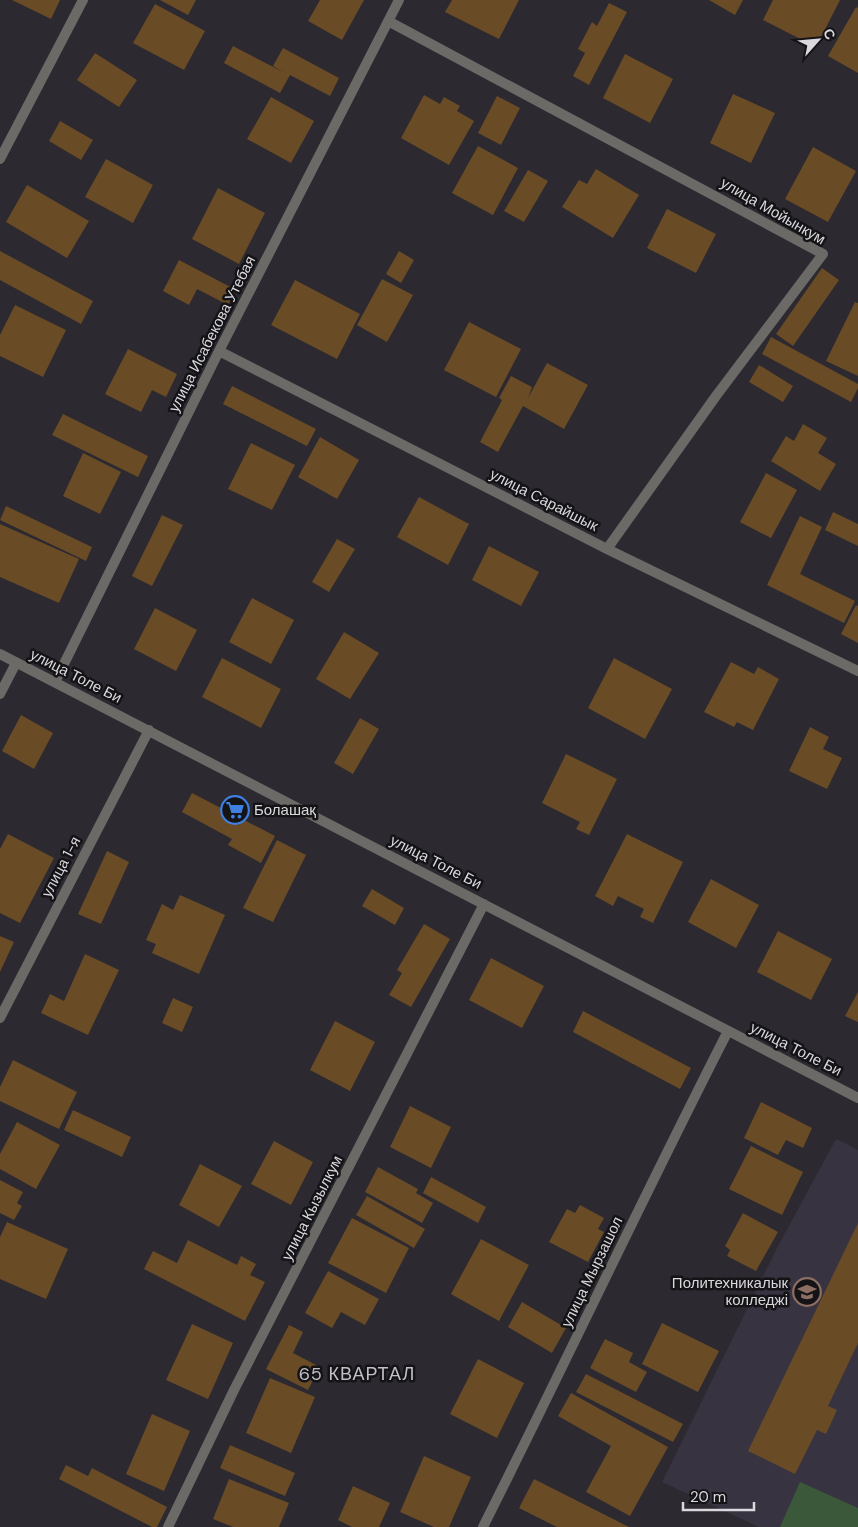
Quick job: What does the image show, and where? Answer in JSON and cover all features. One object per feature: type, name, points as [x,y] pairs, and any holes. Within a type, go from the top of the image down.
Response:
[{"type":"street","points":[[0,159],[83,0]]},
{"type":"street","name":"улица Исабекова Утебая","points":[[55,682],[219,351],[399,0]]},
{"type":"street","name":"улица Мойынкум","points":[[388,21],[823,254],[716,396],[607,549]]},
{"type":"street","name":"улица Сарайшык","points":[[219,351],[607,549],[858,671]]},
{"type":"street","name":"улица Толе Би","points":[[0,654],[858,1098]]},
{"type":"street","points":[[0,694],[16,663]]},
{"type":"street","name":"улица 1-я","points":[[0,1018],[149,730]]},
{"type":"street","name":"улица Кызылкум","points":[[168,1527],[234,1390],[484,904]]},
{"type":"street","name":"улица Мырзашол","points":[[483,1527],[552,1390],[667,1150],[728,1031]]},
{"type":"shaded area","name":"Политехникалык колледжі","points":[[836,1139],[858,1150],[858,1527],[759,1527],[662,1482],[778,1246]]},
{"type":"green space","points":[[800,1482],[858,1508],[858,1527],[780,1527]]},
{"type":"building","points":[[12,0],[60,0],[51,19]]},
{"type":"building","points":[[160,0],[196,0],[188,15]]},
{"type":"building","points":[[320,0],[364,0],[342,40],[308,21]]},
{"type":"building","points":[[452,0],[519,0],[499,39],[445,12]]},
{"type":"building","points":[[709,0],[743,0],[735,15]]},
{"type":"building","points":[[773,0],[840,0],[816,47],[763,20]]},
{"type":"building","points":[[609,3],[627,12],[589,85],[573,76],[585,53],[578,49],[592,22],[597,26]]},
{"type":"building","points":[[155,4],[205,31],[184,70],[133,43]]},
{"type":"building","points":[[856,7],[858,8],[858,73],[828,56]]},
{"type":"building","points":[[233,46],[283,72],[273,66],[283,48],[339,78],[330,96],[290,75],[280,93],[224,63]]},
{"type":"building","points":[[95,53],[137,80],[119,107],[77,80]]},
{"type":"building","points":[[625,54],[673,79],[650,123],[603,98]]},
{"type":"building","points":[[733,94],[775,113],[751,163],[710,143]]},
{"type":"building","points":[[424,95],[440,104],[444,97],[460,106],[457,111],[474,121],[449,165],[401,138]]},
{"type":"building","points":[[497,96],[520,108],[501,145],[478,133]]},
{"type":"building","points":[[271,97],[314,121],[291,163],[247,139]]},
{"type":"building","points":[[60,121],[93,140],[81,160],[49,141]]},
{"type":"building","points":[[478,146],[518,168],[493,215],[452,193]]},
{"type":"building","points":[[813,147],[856,171],[828,222],[785,199]]},
{"type":"building","points":[[106,159],[153,185],[133,223],[85,197]]},
{"type":"building","points":[[596,169],[639,195],[613,238],[562,207],[579,180],[587,184]]},
{"type":"building","points":[[528,170],[548,181],[524,222],[504,211]]},
{"type":"building","points":[[27,185],[89,221],[67,258],[6,222]]},
{"type":"building","points":[[218,188],[265,213],[239,264],[192,239]]},
{"type":"building","points":[[667,209],[716,234],[696,273],[647,248]]},
{"type":"building","points":[[0,251],[93,301],[81,324],[0,280]]},
{"type":"building","points":[[399,251],[414,260],[401,283],[386,274]]},
{"type":"building","points":[[179,260],[236,290],[228,305],[197,289],[189,305],[163,291]]},
{"type":"building","points":[[822,268],[839,280],[793,346],[776,334]]},
{"type":"building","points":[[382,279],[413,295],[387,342],[357,325]]},
{"type":"building","points":[[295,280],[360,314],[337,359],[271,325]]},
{"type":"building","points":[[855,302],[858,303],[858,376],[826,361]]},
{"type":"building","points":[[15,305],[66,330],[43,377],[0,356],[0,335]]},
{"type":"building","points":[[469,322],[521,349],[496,397],[444,370]]},
{"type":"building","points":[[771,337],[858,384],[851,402],[762,354]]},
{"type":"building","points":[[128,349],[177,374],[166,397],[152,390],[141,412],[105,394]]},
{"type":"building","points":[[547,363],[588,385],[564,429],[523,406],[498,452],[480,442],[502,400],[499,398],[511,376],[532,387],[528,398]]},
{"type":"building","points":[[759,365],[793,386],[783,402],[749,382]]},
{"type":"building","points":[[232,386],[316,429],[307,446],[223,404]]},
{"type":"building","points":[[63,414],[148,456],[138,477],[52,435]]},
{"type":"building","points":[[803,424],[827,438],[818,453],[836,464],[820,491],[771,461],[786,436],[794,441]]},
{"type":"building","points":[[320,437],[359,460],[337,499],[298,477]]},
{"type":"building","points":[[251,443],[295,465],[272,510],[228,489]]},
{"type":"building","points":[[83,453],[121,472],[100,514],[63,496]]},
{"type":"building","points":[[766,473],[797,490],[771,538],[740,522]]},
{"type":"building","points":[[419,497],[469,524],[448,565],[397,537]]},
{"type":"building","points":[[6,506],[92,547],[86,561],[0,520]]},
{"type":"building","points":[[833,512],[858,524],[858,546],[825,530]]},
{"type":"building","points":[[162,515],[183,525],[152,586],[132,576]]},
{"type":"building","points":[[800,516],[822,527],[800,574],[855,601],[844,623],[767,585]]},
{"type":"building","points":[[0,524],[79,559],[59,603],[0,577]]},
{"type":"building","points":[[337,539],[355,549],[329,592],[312,582]]},
{"type":"building","points":[[489,546],[539,572],[521,606],[472,580]]},
{"type":"building","points":[[252,598],[294,620],[271,664],[229,642]]},
{"type":"building","points":[[856,605],[858,606],[858,643],[841,634]]},
{"type":"building","points":[[155,608],[197,630],[176,671],[134,649]]},
{"type":"building","points":[[344,632],[379,653],[350,699],[316,679]]},
{"type":"building","points":[[222,658],[281,689],[261,728],[202,697]]},
{"type":"building","points":[[614,658],[672,689],[645,739],[588,708]]},
{"type":"building","points":[[731,662],[754,674],[758,667],[779,679],[753,730],[737,722],[734,727],[704,712]]},
{"type":"building","points":[[21,715],[53,733],[34,769],[2,751]]},
{"type":"building","points":[[360,718],[379,729],[353,774],[334,763]]},
{"type":"building","points":[[810,727],[829,737],[823,749],[842,758],[827,789],[789,771]]},
{"type":"building","points":[[566,754],[617,779],[589,835],[576,829],[580,822],[542,803]]},
{"type":"building","points":[[192,793],[275,836],[261,863],[228,845],[232,839],[182,812]]},
{"type":"building","points":[[8,834],[54,858],[20,923],[0,913],[0,849]]},
{"type":"building","points":[[627,834],[683,862],[653,923],[640,917],[644,909],[618,896],[613,906],[595,896]]},
{"type":"building","points":[[277,840],[306,855],[273,922],[243,908]]},
{"type":"building","points":[[107,851],[129,862],[101,924],[78,914]]},
{"type":"building","points":[[711,879],[759,905],[736,948],[688,922]]},
{"type":"building","points":[[372,889],[404,908],[395,925],[362,906]]},
{"type":"building","points":[[180,895],[225,915],[199,974],[152,953],[156,944],[146,940],[162,904],[173,910]]},
{"type":"building","points":[[424,924],[450,939],[411,1007],[389,995],[402,973],[397,970]]},
{"type":"building","points":[[778,931],[832,959],[811,1000],[757,972]]},
{"type":"building","points":[[0,936],[14,942],[0,972]]},
{"type":"building","points":[[85,954],[119,970],[88,1035],[41,1013],[50,994],[64,1001]]},
{"type":"building","points":[[491,958],[544,986],[522,1028],[469,1000]]},
{"type":"building","points":[[858,992],[858,1022],[845,1016]]},
{"type":"building","points":[[173,998],[193,1007],[182,1032],[162,1023]]},
{"type":"building","points":[[583,1011],[691,1068],[680,1089],[573,1032]]},
{"type":"building","points":[[335,1021],[375,1042],[350,1091],[310,1070]]},
{"type":"building","points":[[13,1060],[77,1092],[59,1129],[0,1101],[0,1087]]},
{"type":"building","points":[[761,1102],[812,1128],[803,1148],[786,1140],[778,1155],[744,1138]]},
{"type":"building","points":[[410,1106],[451,1127],[431,1168],[390,1147]]},
{"type":"building","points":[[73,1110],[131,1137],[122,1157],[64,1130]]},
{"type":"building","points":[[17,1122],[60,1145],[36,1189],[0,1169],[0,1154]]},
{"type":"building","points":[[274,1141],[313,1162],[291,1205],[251,1184]]},
{"type":"building","points":[[751,1146],[803,1172],[782,1215],[729,1189]]},
{"type":"building","points":[[200,1164],[242,1186],[219,1227],[179,1205]]},
{"type":"building","points":[[378,1167],[418,1189],[416,1193],[433,1203],[422,1223],[365,1192]]},
{"type":"building","points":[[431,1177],[486,1207],[478,1223],[423,1193]]},
{"type":"building","points":[[0,1180],[23,1192],[17,1203],[22,1206],[14,1220],[0,1213]]},
{"type":"building","points":[[367,1196],[425,1229],[414,1248],[356,1215]]},
{"type":"building","points":[[580,1205],[604,1218],[598,1229],[604,1232],[588,1262],[549,1242],[567,1209],[575,1213]]},
{"type":"building","points":[[743,1213],[778,1232],[756,1271],[727,1256],[730,1250],[725,1246]]},
{"type":"building","points":[[352,1218],[409,1248],[386,1293],[328,1263]]},
{"type":"building","points":[[7,1222],[68,1249],[46,1299],[0,1279],[0,1237]]},
{"type":"building","points":[[858,1223],[858,1343],[828,1406],[837,1410],[826,1434],[817,1430],[795,1474],[748,1451]]},
{"type":"building","points":[[481,1239],[529,1265],[499,1321],[451,1294]]},
{"type":"building","points":[[188,1240],[237,1265],[241,1256],[256,1264],[250,1275],[265,1282],[245,1321],[144,1269],[153,1251],[177,1263]]},
{"type":"building","points":[[328,1271],[379,1299],[365,1325],[341,1312],[332,1328],[305,1313]]},
{"type":"building","points":[[522,1302],[566,1328],[552,1353],[508,1327]]},
{"type":"building","points":[[662,1323],[719,1351],[698,1392],[642,1364]]},
{"type":"building","points":[[192,1324],[233,1343],[208,1399],[166,1380]]},
{"type":"building","points":[[289,1325],[303,1332],[293,1353],[320,1367],[308,1390],[266,1369]]},
{"type":"building","points":[[605,1339],[633,1353],[629,1362],[647,1372],[636,1392],[590,1368]]},
{"type":"building","points":[[478,1359],[524,1383],[497,1438],[450,1414]]},
{"type":"building","points":[[586,1374],[683,1424],[673,1442],[576,1392]]},
{"type":"building","points":[[270,1378],[315,1397],[291,1453],[246,1433]]},
{"type":"building","points":[[571,1393],[668,1447],[630,1516],[586,1492],[611,1446],[558,1416]]},
{"type":"building","points":[[152,1414],[190,1431],[164,1491],[126,1474]]},
{"type":"building","points":[[230,1445],[295,1473],[285,1496],[220,1468]]},
{"type":"building","points":[[424,1456],[471,1477],[449,1527],[434,1527],[400,1512]]},
{"type":"building","points":[[66,1465],[88,1476],[92,1468],[167,1507],[157,1527],[152,1527],[59,1479]]},
{"type":"building","points":[[229,1479],[289,1503],[279,1527],[233,1527],[213,1519]]},
{"type":"building","points":[[534,1479],[629,1527],[557,1527],[519,1508]]},
{"type":"building","points":[[353,1486],[390,1503],[379,1527],[352,1527],[338,1520]]},
{"type":"place","name":"Болашақ","points":[[235,810]]},
{"type":"place","name":"Политехникалык колледжі","points":[[807,1292]]},
{"type":"district","name":"65 КВАРТАЛ","points":[[357,1374]]}]
